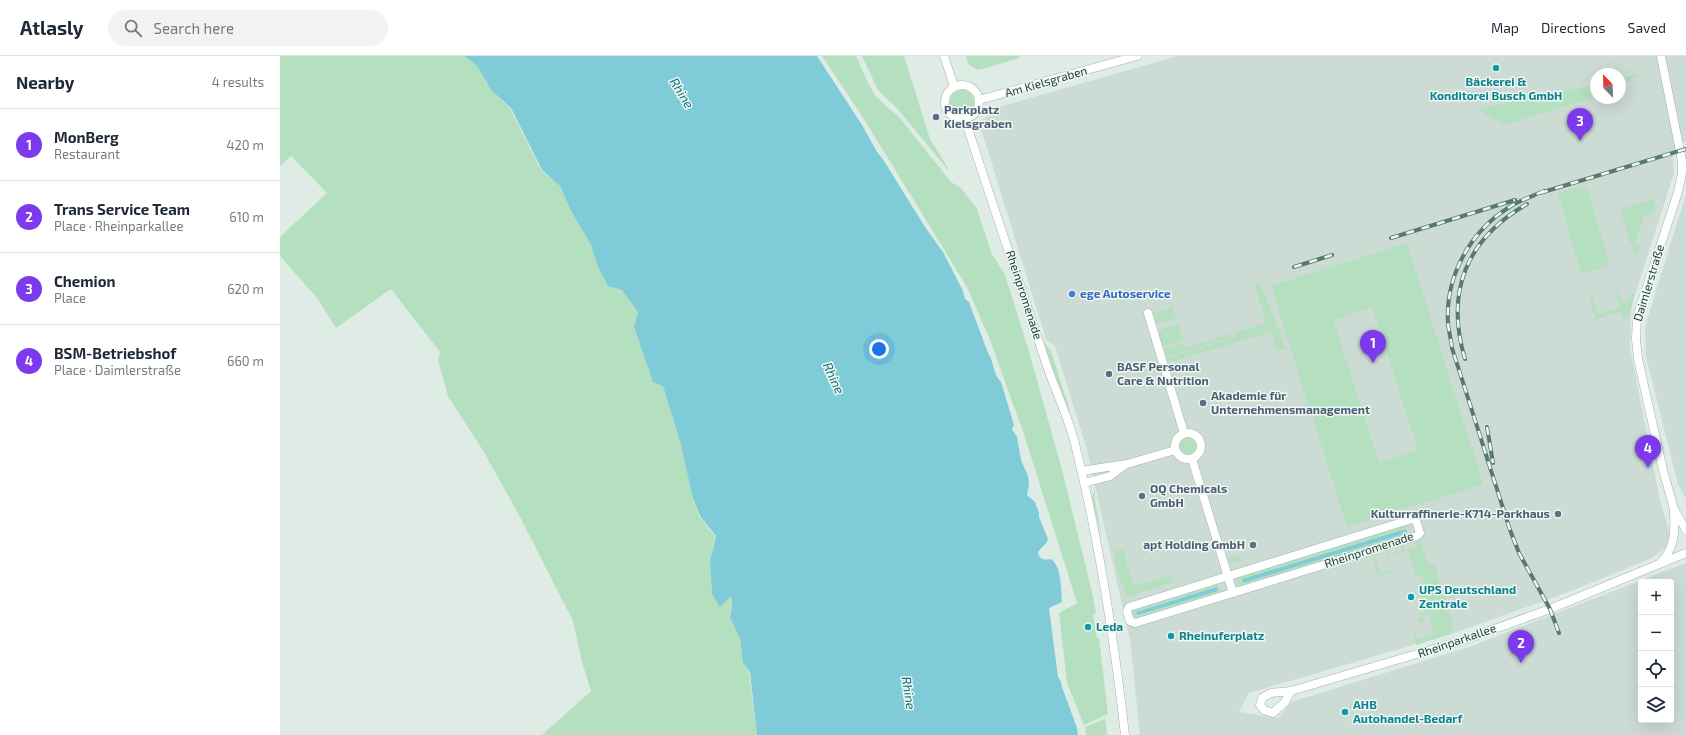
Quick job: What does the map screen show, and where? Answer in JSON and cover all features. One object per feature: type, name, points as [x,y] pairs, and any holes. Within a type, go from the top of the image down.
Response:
[{"type":"street","points":[[944,56],[954,86]]},
{"type":"street","name":"Am Kielsgraben","points":[[979,100],[1137,56]]},
{"type":"street","name":"Daimlerstraße","points":[[1660,563],[1668,554],[1673,544],[1674,510],[1663,470],[1638,359],[1636,339],[1637,317],[1642,298],[1679,188],[1682,173],[1680,151],[1661,56]]},
{"type":"street","points":[[954,86],[967,86],[973,89],[979,100],[979,107],[976,112],[971,117],[965,119],[955,118],[950,115],[944,106],[946,94],[954,86]]},
{"type":"street","name":"Rheinpromenade","points":[[965,119],[989,196],[1006,240],[1056,394],[1068,421],[1081,471],[1100,560],[1125,735]]},
{"type":"street","points":[[1148,313],[1184,433]]},
{"type":"street","points":[[1184,433],[1195,435],[1201,441],[1202,446],[1199,454],[1188,460],[1180,457],[1175,450],[1177,438],[1184,433]]},
{"type":"street","points":[[1081,471],[1127,464],[1175,450]]},
{"type":"street","points":[[1192,459],[1233,593]]},
{"type":"street","points":[[1084,483],[1110,476],[1127,464]]},
{"type":"street","name":"Daimlerstraße","points":[[1674,510],[1686,530]]},
{"type":"street","name":"Rheinpromenade","points":[[1412,519],[1416,521],[1420,533],[1417,536],[1233,593],[1135,623],[1130,621],[1127,611],[1129,607],[1228,576],[1412,519]]},
{"type":"street","name":"Rheinparkallee","points":[[1291,691],[1461,641],[1550,609],[1686,553]]},
{"type":"shaded area","points":[[1178,56],[1686,56],[1686,141],[1673,151],[1674,173],[1631,307],[1630,348],[1660,500],[1670,535],[1665,548],[1652,558],[1566,593],[1454,633],[1249,693],[1239,712],[1279,718],[1291,702],[1469,647],[1638,582],[1638,723],[1674,723],[1674,579],[1645,579],[1686,563],[1686,735],[1140,735],[1130,640],[1087,450],[1055,346],[1046,339],[979,122],[1002,106]]},
{"type":"shaded area","points":[[1686,194],[1686,499],[1678,484],[1646,357],[1645,327]]},
{"type":"green space","points":[[280,56],[464,56],[477,66],[492,91],[510,108],[541,170],[560,186],[571,211],[591,245],[598,266],[607,285],[622,290],[638,311],[634,327],[653,381],[663,386],[681,445],[692,495],[699,516],[715,536],[710,559],[712,593],[720,607],[730,595],[732,607],[730,616],[740,639],[743,663],[749,671],[757,735],[542,735],[591,691],[582,662],[573,621],[518,513],[482,449],[448,396],[438,360],[440,352],[391,289],[336,328],[317,298],[280,256],[280,237],[327,193],[291,156],[280,166]]},
{"type":"green space","points":[[822,56],[856,56],[876,97],[899,117],[951,182],[961,188],[977,209],[992,254],[1005,275],[1028,348],[1062,470],[1096,613],[1093,614],[1097,638],[1099,638],[1108,714],[1084,725],[1067,683],[1059,613],[1077,603],[1024,434],[990,340],[967,287],[864,119]]},
{"type":"green space","points":[[862,56],[904,56],[930,139],[948,170],[897,108],[878,90]]},
{"type":"green space","points":[[966,56],[1019,56],[1020,58],[978,70],[969,65]]},
{"type":"green space","points":[[1639,74],[1626,84],[1626,77]]},
{"type":"green space","points":[[1590,85],[1590,99],[1504,125],[1478,109]]},
{"type":"green space","points":[[962,90],[967,91],[973,97],[973,107],[967,113],[962,114],[957,113],[951,107],[950,102],[951,97],[957,91]]},
{"type":"green space","points":[[1586,185],[1610,265],[1581,274],[1558,193]]},
{"type":"green space","points":[[1657,198],[1651,215],[1645,214],[1634,244],[1640,246],[1637,258],[1635,257],[1632,247],[1633,245],[1631,244],[1620,210],[1644,202],[1646,203],[1647,201]]},
{"type":"green space","points":[[1407,243],[1483,484],[1347,527],[1271,286]],"holes":[[[1372,307],[1418,450],[1379,463],[1333,320]]]},
{"type":"green space","points":[[1256,283],[1261,285],[1286,349],[1277,351],[1271,332],[1168,363],[1167,358],[1235,337],[1234,333],[1266,323],[1255,287]]},
{"type":"green space","points":[[1618,289],[1622,303],[1630,300],[1629,295],[1635,293],[1630,315],[1623,317],[1621,311],[1595,320],[1589,298],[1592,297],[1598,314],[1620,307],[1615,290]]},
{"type":"green space","points":[[1173,307],[1176,318],[1160,323],[1155,321],[1153,314]]},
{"type":"green space","points":[[1178,324],[1183,340],[1163,346],[1159,334],[1162,329]]},
{"type":"green space","points":[[1230,334],[1231,337],[1166,357],[1164,349],[1184,343],[1186,348]]},
{"type":"green space","points":[[1044,342],[1051,351],[1070,411],[1069,412],[1059,388]]},
{"type":"green space","points":[[1188,437],[1194,440],[1197,446],[1194,452],[1188,455],[1182,452],[1179,446],[1182,440]]},
{"type":"green space","points":[[1095,487],[1095,500],[1102,538],[1092,499]]},
{"type":"green space","points":[[1408,524],[1410,527],[1406,529],[1242,579],[1243,583],[1407,533],[1411,532],[1412,534],[1239,587],[1237,577]]},
{"type":"green space","points":[[1420,540],[1429,565],[1434,564],[1438,575],[1436,576],[1443,591],[1441,592],[1444,595],[1448,606],[1446,607],[1447,611],[1449,611],[1454,633],[1416,645],[1415,633],[1417,639],[1434,633],[1428,614],[1423,616],[1424,622],[1419,623],[1418,618],[1421,617],[1420,614],[1425,612],[1420,595],[1427,593],[1422,576],[1416,576],[1408,551],[1376,560],[1380,574],[1393,570],[1394,572],[1380,576],[1376,573],[1372,556],[1374,554],[1376,559],[1388,556],[1386,550],[1388,550],[1390,555],[1402,551],[1400,546],[1403,545],[1404,551],[1416,547],[1415,541]]},
{"type":"green space","points":[[1116,548],[1119,551],[1123,549],[1133,586],[1171,575],[1173,582],[1127,597],[1116,566]]},
{"type":"green space","points":[[1240,555],[1242,561],[1230,564],[1228,558]]},
{"type":"green space","points":[[1218,583],[1222,592],[1134,619],[1131,610]],"holes":[[[1217,588],[1137,615],[1136,612]]]},
{"type":"green space","points":[[1105,719],[1107,735],[1086,735],[1085,727]]},
{"type":"water","name":"Rhine","points":[[464,56],[817,56],[862,125],[877,152],[925,227],[943,252],[963,291],[965,299],[969,302],[990,356],[996,376],[1001,382],[1014,425],[1012,429],[1017,437],[1021,460],[1028,476],[1029,485],[1027,495],[1035,502],[1048,539],[1038,552],[1039,556],[1046,560],[1051,559],[1055,563],[1059,573],[1062,602],[1049,608],[1058,677],[1077,728],[1078,735],[757,735],[750,672],[743,663],[740,639],[730,617],[732,607],[731,596],[720,607],[712,594],[710,560],[716,536],[700,516],[692,495],[681,445],[663,386],[653,382],[634,327],[638,312],[622,290],[608,286],[598,267],[591,245],[571,211],[560,186],[542,170],[511,108],[492,91],[477,66]]},
{"type":"water","points":[[1406,529],[1407,533],[1243,583],[1242,579]]},
{"type":"water","points":[[1217,587],[1218,591],[1137,615],[1136,612]]},
{"type":"railway","points":[[1540,193],[1686,149]]},
{"type":"railway","points":[[1544,191],[1511,206],[1496,216],[1483,228],[1472,242],[1463,256],[1451,289],[1448,306],[1448,324],[1452,348],[1510,530],[1519,553],[1550,609],[1559,633]]},
{"type":"railway","points":[[1391,238],[1515,200]]},
{"type":"railway","points":[[1465,359],[1459,335],[1458,311],[1460,290],[1466,270],[1475,251],[1489,234],[1506,218],[1527,204]]},
{"type":"railway","points":[[1294,267],[1332,255]]},
{"type":"railway","points":[[1487,427],[1493,463]]},
{"type":"place","name":"Bäckerei & Konditorei Busch GmbH","points":[[1496,68]]},
{"type":"place","name":"Parkplatz Kielsgraben","points":[[936,117]]},
{"type":"place","name":"Chemion","points":[[1580,141]]},
{"type":"place","name":"ege Autoservice","points":[[1072,294]]},
{"type":"place","name":"MonBerg","points":[[1373,363]]},
{"type":"place","name":"BASF Personal Care & Nutrition","points":[[1109,374]]},
{"type":"place","name":"Akademie für Unternehmensmanagement","points":[[1203,403]]},
{"type":"place","name":"BSM-Betriebshof","points":[[1648,468]]},
{"type":"place","name":"OQ Chemicals GmbH","points":[[1142,496]]},
{"type":"place","name":"Kulturraffinerie-K714-Parkhaus","points":[[1558,514]]},
{"type":"place","name":"apt Holding GmbH","points":[[1253,545]]},
{"type":"place","name":"UPS Deutschland Zentrale","points":[[1411,597]]},
{"type":"place","name":"Leda","points":[[1088,627]]},
{"type":"place","name":"Rheinuferplatz","points":[[1171,636]]},
{"type":"place","name":"Trans Service Team","points":[[1521,663]]},
{"type":"place","name":"AHB Autohandel-Bedarf","points":[[1345,712]]}]
